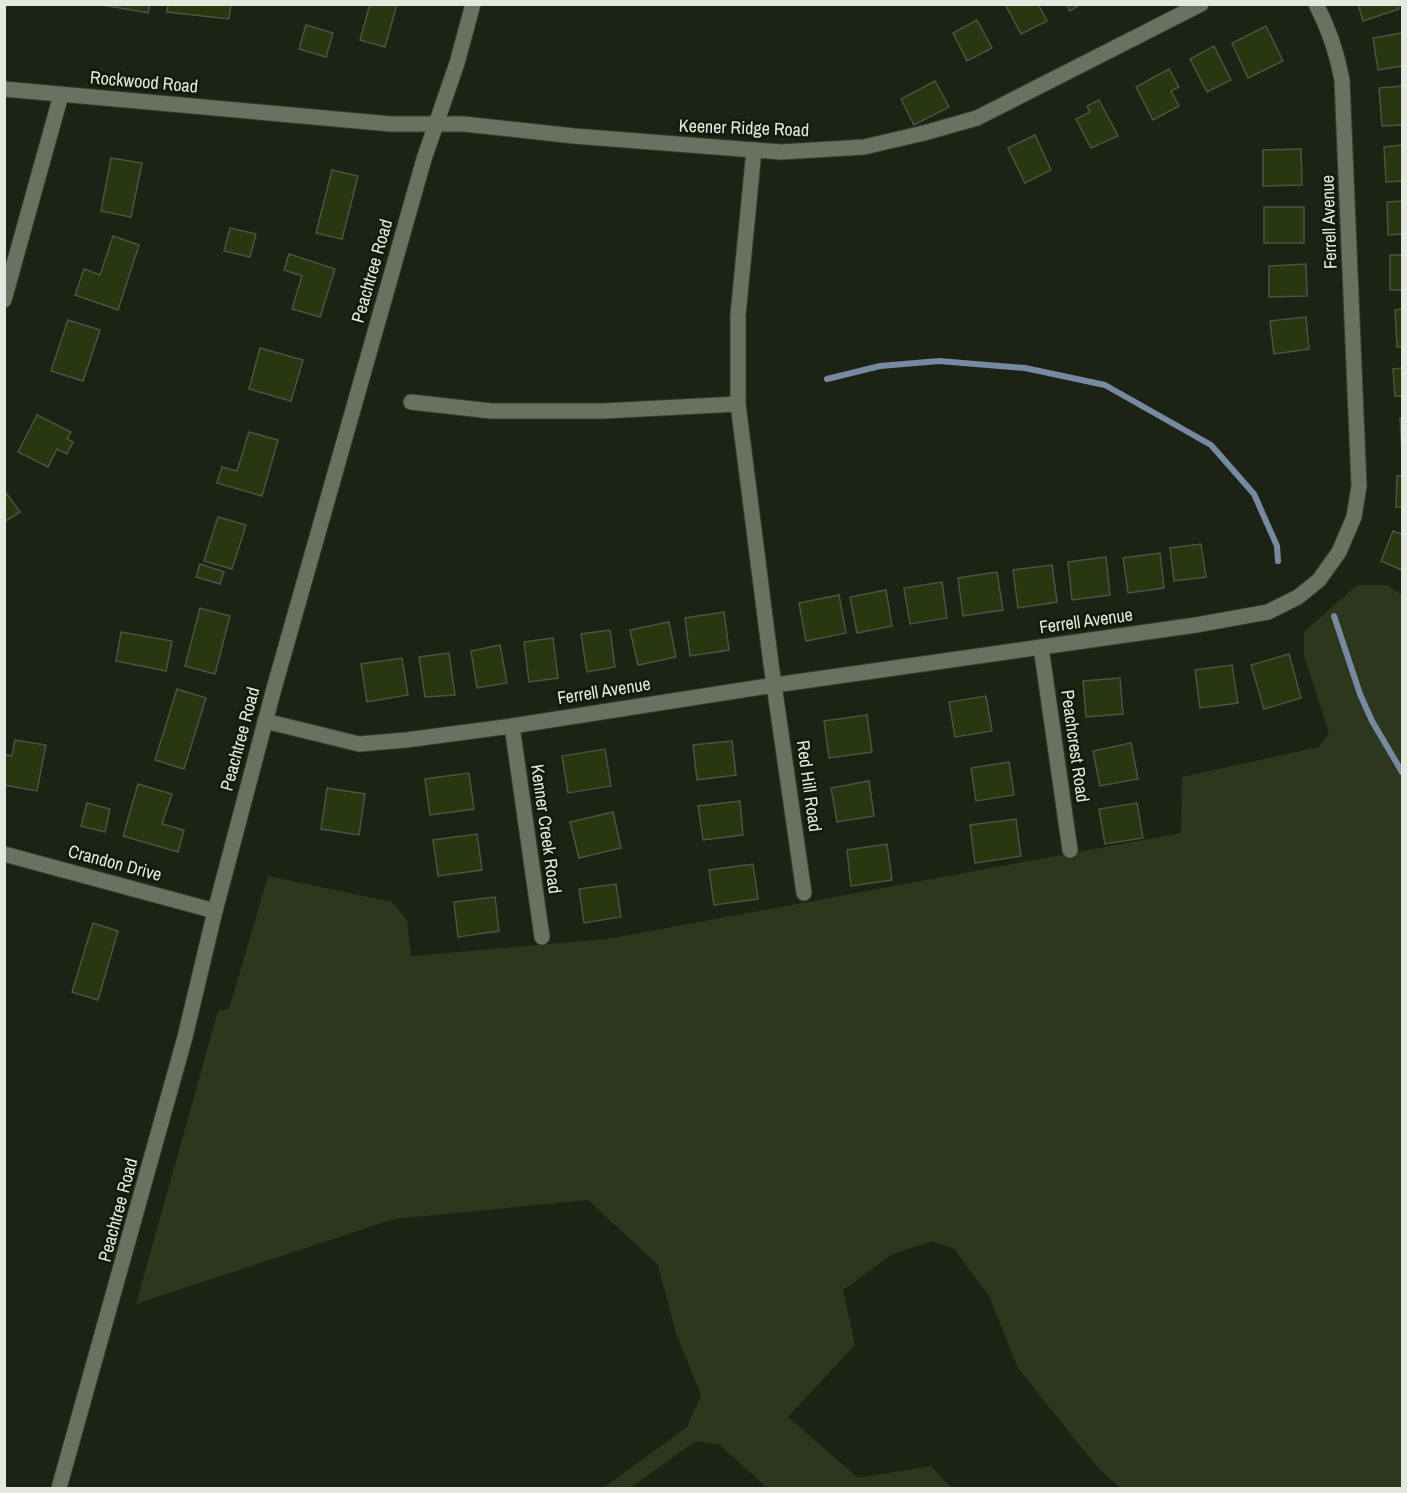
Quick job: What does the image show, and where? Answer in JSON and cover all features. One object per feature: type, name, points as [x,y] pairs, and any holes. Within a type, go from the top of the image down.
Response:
[{"type":"street","name":"Peachtree Road","points":[[59,1488],[185,1037],[215,911],[265,721],[435,122],[457,63],[473,4]]},
{"type":"street","name":"Keener Ridge Road","points":[[435,122],[781,152],[864,147],[924,134],[977,118],[1201,4]]},
{"type":"street","name":"Ferrell Avenue","points":[[265,721],[359,744],[406,740],[1196,626],[1268,612],[1298,597],[1319,580],[1340,552],[1354,518],[1359,486],[1342,80],[1337,54],[1316,4]]},
{"type":"street","name":"Rockwood Road","points":[[4,89],[391,124],[435,122]]},
{"type":"street","points":[[4,300],[61,95]]},
{"type":"street","name":"Red Hill Road","points":[[754,150],[738,315],[738,404],[804,893]]},
{"type":"street","points":[[411,402],[491,411],[603,411],[738,404]]},
{"type":"street","name":"Peachcrest Road","points":[[1041,647],[1071,850]]},
{"type":"street","name":"Kenner Creek Road","points":[[512,726],[542,937]]},
{"type":"street","name":"Crandon Drive","points":[[4,854],[215,911]]},
{"type":"green space","points":[[1357,585],[1387,585],[1402,595],[1402,1488],[1120,1488],[1097,1467],[1018,1368],[989,1296],[954,1249],[931,1241],[891,1255],[843,1290],[855,1345],[788,1417],[858,1478],[931,1466],[951,1488],[767,1488],[720,1445],[696,1441],[630,1488],[603,1488],[687,1427],[701,1395],[676,1333],[658,1265],[588,1200],[394,1219],[136,1304],[218,1011],[229,1009],[268,876],[392,902],[407,920],[411,956],[607,939],[1181,833],[1182,777],[1319,747],[1329,732],[1304,656],[1304,632]]},
{"type":"building","points":[[97,4],[150,4],[148,13]]},
{"type":"building","points":[[168,4],[231,4],[229,19],[167,12]]},
{"type":"building","points":[[370,4],[397,4],[385,47],[360,40]]},
{"type":"building","points":[[1005,4],[1038,4],[1047,21],[1021,34]]},
{"type":"building","points":[[1066,4],[1081,4],[1070,11]]},
{"type":"building","points":[[1358,4],[1397,4],[1399,9],[1363,21]]},
{"type":"building","points":[[977,20],[992,48],[967,61],[953,33]]},
{"type":"building","points":[[306,25],[333,33],[326,57],[299,49]]},
{"type":"building","points":[[1266,26],[1283,61],[1248,78],[1232,43]]},
{"type":"building","points":[[1402,33],[1402,66],[1378,70],[1373,38]]},
{"type":"building","points":[[1214,46],[1231,80],[1207,92],[1190,59]]},
{"type":"building","points":[[1169,69],[1179,87],[1171,91],[1179,106],[1153,120],[1136,87]]},
{"type":"building","points":[[935,81],[949,107],[914,125],[901,99]]},
{"type":"building","points":[[1402,86],[1402,125],[1382,126],[1379,88]]},
{"type":"building","points":[[1099,100],[1118,136],[1091,148],[1076,119],[1090,112],[1087,106]]},
{"type":"building","points":[[1035,135],[1051,170],[1025,183],[1008,148]]},
{"type":"building","points":[[1402,145],[1402,181],[1386,182],[1384,147]]},
{"type":"building","points":[[1301,149],[1302,185],[1263,186],[1263,150]]},
{"type":"building","points":[[111,158],[142,163],[131,217],[101,211]]},
{"type":"building","points":[[332,170],[358,176],[342,239],[316,233]]},
{"type":"building","points":[[1402,201],[1402,234],[1388,235],[1387,202]]},
{"type":"building","points":[[1264,207],[1304,207],[1304,243],[1264,243]]},
{"type":"building","points":[[230,228],[256,234],[250,257],[224,251]]},
{"type":"building","points":[[113,236],[139,245],[118,310],[75,295],[84,269],[100,275]]},
{"type":"building","points":[[289,254],[335,269],[320,317],[292,309],[302,276],[284,270]]},
{"type":"building","points":[[1390,255],[1402,255],[1402,290],[1390,290]]},
{"type":"building","points":[[1306,264],[1307,296],[1269,297],[1269,266]]},
{"type":"building","points":[[1402,309],[1402,347],[1397,347],[1395,310]]},
{"type":"building","points":[[1306,317],[1309,349],[1274,354],[1270,321]]},
{"type":"building","points":[[68,320],[100,330],[83,381],[51,371]]},
{"type":"building","points":[[260,348],[303,360],[291,401],[249,389]]},
{"type":"building","points":[[1402,368],[1402,396],[1395,396],[1393,369]]},
{"type":"building","points":[[37,415],[71,432],[67,439],[73,442],[67,454],[57,449],[48,467],[18,452]]},
{"type":"building","points":[[1400,418],[1402,418],[1402,454]]},
{"type":"building","points":[[249,432],[278,440],[262,496],[217,483],[222,467],[237,471]]},
{"type":"building","points":[[1397,476],[1402,476],[1402,507],[1396,507]]},
{"type":"building","points":[[4,490],[20,512],[4,522]]},
{"type":"building","points":[[218,517],[246,525],[232,569],[204,561]]},
{"type":"building","points":[[1393,531],[1402,534],[1402,570],[1381,561]]},
{"type":"building","points":[[1201,544],[1206,577],[1174,581],[1170,548]]},
{"type":"building","points":[[1160,553],[1164,588],[1128,593],[1123,558]]},
{"type":"building","points":[[1106,557],[1110,595],[1072,600],[1068,562]]},
{"type":"building","points":[[200,564],[224,572],[220,584],[196,577]]},
{"type":"building","points":[[1052,565],[1057,602],[1018,608],[1013,570]]},
{"type":"building","points":[[997,572],[1003,610],[963,616],[958,578]]},
{"type":"building","points":[[942,582],[947,618],[910,624],[904,588]]},
{"type":"building","points":[[886,590],[892,626],[857,633],[850,597]]},
{"type":"building","points":[[839,595],[846,633],[806,641],[799,603]]},
{"type":"building","points":[[200,608],[230,616],[215,674],[185,666]]},
{"type":"building","points":[[724,612],[729,650],[690,656],[685,618]]},
{"type":"building","points":[[669,622],[676,657],[638,665],[630,630]]},
{"type":"building","points":[[610,630],[615,667],[587,672],[581,634]]},
{"type":"building","points":[[121,632],[172,641],[166,671],[116,661]]},
{"type":"building","points":[[553,638],[558,678],[529,682],[524,642]]},
{"type":"building","points":[[500,645],[507,683],[477,688],[471,651]]},
{"type":"building","points":[[449,653],[455,695],[425,697],[419,657]]},
{"type":"building","points":[[1289,654],[1301,698],[1264,709],[1251,665]]},
{"type":"building","points":[[402,658],[408,695],[367,702],[361,664]]},
{"type":"building","points":[[1232,665],[1238,703],[1200,708],[1195,670]]},
{"type":"building","points":[[1120,678],[1123,714],[1086,717],[1083,681]]},
{"type":"building","points":[[177,689],[206,698],[184,769],[155,760]]},
{"type":"building","points":[[986,696],[992,731],[955,737],[949,702]]},
{"type":"building","points":[[867,715],[872,752],[829,758],[824,721]]},
{"type":"building","points":[[15,740],[46,745],[37,791],[4,785],[4,754],[12,756]]},
{"type":"building","points":[[732,741],[736,775],[697,780],[693,745]]},
{"type":"building","points":[[1131,743],[1138,779],[1100,786],[1093,751]]},
{"type":"building","points":[[605,749],[611,786],[568,793],[562,756]]},
{"type":"building","points":[[1009,762],[1014,795],[976,801],[971,768]]},
{"type":"building","points":[[469,773],[474,809],[430,815],[425,779]]},
{"type":"building","points":[[869,781],[874,816],[837,822],[831,788]]},
{"type":"building","points":[[138,784],[172,794],[162,824],[184,830],[178,852],[123,836]]},
{"type":"building","points":[[327,788],[365,794],[359,835],[321,829]]},
{"type":"building","points":[[740,801],[743,835],[703,840],[698,806]]},
{"type":"building","points":[[87,803],[110,809],[105,832],[81,826]]},
{"type":"building","points":[[1137,803],[1143,838],[1105,844],[1099,809]]},
{"type":"building","points":[[613,812],[621,848],[579,858],[570,822]]},
{"type":"building","points":[[1016,819],[1021,856],[975,863],[970,825]]},
{"type":"building","points":[[477,834],[482,870],[438,876],[433,840]]},
{"type":"building","points":[[887,844],[892,880],[851,886],[847,850]]},
{"type":"building","points":[[753,864],[758,899],[714,905],[709,870]]},
{"type":"building","points":[[616,884],[621,917],[584,923],[579,889]]},
{"type":"building","points":[[495,897],[499,931],[458,937],[454,902]]},
{"type":"building","points":[[93,923],[118,931],[98,1000],[72,992]]},
{"type":"waterway","points":[[827,379],[880,366],[939,361],[1025,368],[1105,385],[1211,445],[1254,494],[1277,546],[1278,561]]},
{"type":"waterway","points":[[1334,616],[1360,694],[1372,721],[1402,772]]}]
